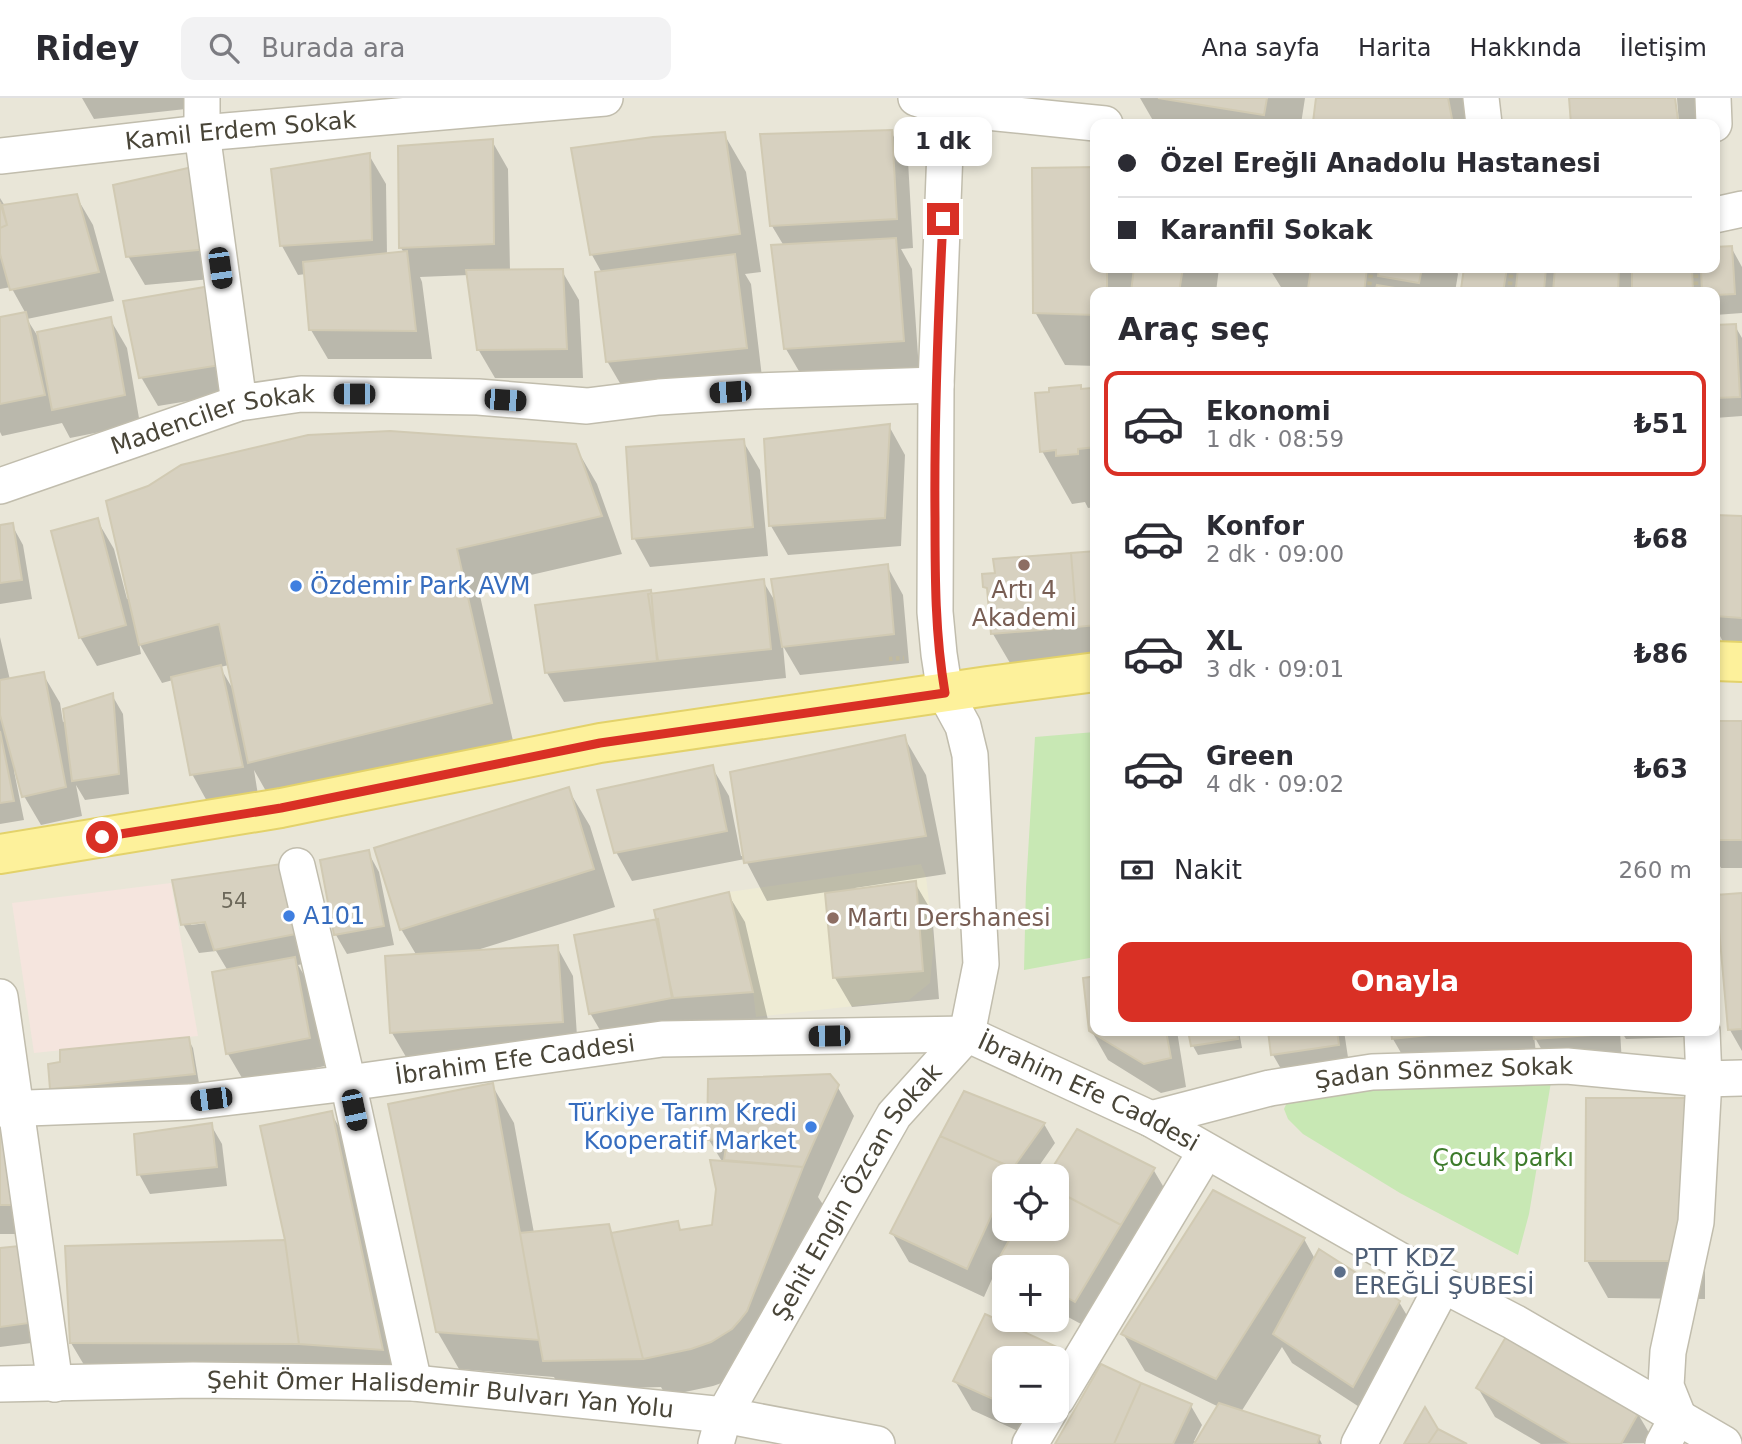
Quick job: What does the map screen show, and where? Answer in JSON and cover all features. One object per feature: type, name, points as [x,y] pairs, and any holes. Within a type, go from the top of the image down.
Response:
[{"type":"main road","points":[[1720,661],[1742,662]]},
{"type":"main road","points":[[0,854],[281,808],[600,743],[1090,673]]},
{"type":"street","points":[[202,98],[202,133],[239,403]]},
{"type":"street","name":"Kamil Erdem Sokak","points":[[0,156],[202,133],[605,98]]},
{"type":"street","points":[[1481,98],[1483,119]]},
{"type":"street","points":[[1713,98],[1714,119]]},
{"type":"street","points":[[967,1034],[981,964],[970,755],[963,726],[945,693],[935,612],[937,101],[1101,115]]},
{"type":"street","points":[[1720,214],[1742,209]]},
{"type":"street","name":"Madenciler Sokak","points":[[0,486],[239,403],[301,394],[478,397],[587,406],[659,397],[754,391],[936,385]]},
{"type":"street","points":[[297,866],[414,1383]]},
{"type":"street","points":[[0,997],[9,1108],[55,1384]]},
{"type":"street","name":"İbrahim Efe Caddesi","points":[[9,1108],[190,1102],[662,1039],[967,1034],[1150,1119],[1443,1286],[1514,1322],[1670,1430],[1724,1444]]},
{"type":"street","name":"Şehit Engin Özcan Sokak","points":[[720,1430],[894,1115],[967,1034]]},
{"type":"street","points":[[1670,1430],[1666,1386],[1668,1352],[1696,1222],[1704,1079],[1702,1036]]},
{"type":"street","name":"Şadan Sönmez Sokak","points":[[1150,1119],[1270,1088],[1372,1072],[1567,1066],[1704,1079],[1742,1078]]},
{"type":"street","points":[[1069,1379],[1206,1152]]},
{"type":"street","points":[[1359,1444],[1443,1286]]},
{"type":"street","name":"Şehit Ömer Halisdemir Bulvarı Yan Yolu","points":[[0,1384],[193,1380],[414,1383],[480,1388],[720,1430],[877,1444]]},
{"type":"street","points":[[1030,1444],[1042,1423]]},
{"type":"shaded area","points":[[0,98],[1742,98],[1742,1444],[0,1444]]},
{"type":"shaded area","name":"Martı Dershanesi","points":[[921,864],[926,877],[934,944],[930,983],[909,1000],[756,1017],[753,992],[729,892]]},
{"type":"shaded area","points":[[171,883],[198,1036],[34,1053],[12,903]]},
{"type":"green space","points":[[1090,732],[1090,958],[1024,970],[1026,887],[1035,737]]},
{"type":"green space","name":"Çocuk parkı","points":[[1552,1076],[1529,1214],[1518,1255],[1400,1193],[1303,1134],[1288,1119],[1284,1109],[1288,1100],[1310,1094]]},
{"type":"building","points":[[1158,98],[1267,98],[1264,115]]},
{"type":"building","points":[[1316,98],[1448,98],[1452,119],[1313,119]]},
{"type":"building","points":[[1569,98],[1675,98],[1678,119],[1571,119]]},
{"type":"building","points":[[892,130],[897,219],[770,226],[760,134]]},
{"type":"building","points":[[725,132],[740,234],[590,255],[571,148],[653,137]]},
{"type":"building","points":[[493,139],[494,244],[399,248],[398,146]]},
{"type":"building","points":[[370,153],[372,240],[280,246],[271,169]]},
{"type":"building","points":[[210,163],[218,248],[126,257],[113,185]]},
{"type":"building","points":[[1090,167],[1090,273],[1107,273],[1107,287],[1090,287],[1090,315],[1033,313],[1032,168]]},
{"type":"building","points":[[77,194],[99,272],[10,290],[0,254],[0,228],[7,225],[2,205]]},
{"type":"building","points":[[0,202],[7,225],[0,228]]},
{"type":"building","points":[[896,238],[904,341],[784,349],[771,245]]},
{"type":"building","points":[[1732,246],[1735,294],[1720,295],[1720,287],[1702,287],[1701,273],[1720,273],[1720,247]]},
{"type":"building","points":[[407,251],[416,331],[309,330],[303,262]]},
{"type":"building","points":[[735,254],[747,348],[606,362],[595,272]]},
{"type":"building","points":[[563,269],[567,349],[477,350],[466,270]]},
{"type":"building","points":[[1133,273],[1182,273],[1180,287],[1132,287]]},
{"type":"building","points":[[1310,273],[1366,273],[1365,287],[1308,287]]},
{"type":"building","points":[[1378,273],[1421,273],[1419,283],[1378,276]]},
{"type":"building","points":[[1463,273],[1506,273],[1504,287],[1461,287]]},
{"type":"building","points":[[1518,273],[1546,273],[1544,287],[1516,287]]},
{"type":"building","points":[[1555,273],[1619,273],[1618,287],[1553,287]]},
{"type":"building","points":[[1632,273],[1692,273],[1693,287],[1632,287]]},
{"type":"building","points":[[222,284],[233,363],[139,378],[123,301]]},
{"type":"building","points":[[26,312],[45,395],[0,404],[0,317]]},
{"type":"building","points":[[111,317],[125,395],[52,410],[37,332]]},
{"type":"building","points":[[1736,324],[1740,397],[1720,398],[1720,325]]},
{"type":"building","points":[[1081,385],[1081,389],[1090,388],[1090,448],[1078,449],[1078,454],[1056,456],[1056,450],[1040,452],[1035,393],[1049,392],[1049,388]]},
{"type":"building","points":[[890,424],[885,518],[769,526],[764,439]]},
{"type":"building","name":"Özdemir Park AVM","points":[[390,431],[576,444],[602,516],[457,549],[492,703],[248,763],[219,624],[139,645],[106,501],[148,486],[181,465],[308,435]]},
{"type":"building","points":[[744,439],[753,527],[632,539],[626,447]]},
{"type":"building","points":[[1720,515],[1742,516],[1742,618],[1720,616]]},
{"type":"building","points":[[98,518],[126,625],[79,638],[51,531]]},
{"type":"building","points":[[13,523],[22,580],[0,583],[0,525]]},
{"type":"building","points":[[1090,551],[1090,626],[1077,627],[1071,553]]},
{"type":"building","points":[[1071,553],[1077,627],[991,634],[987,588],[983,587],[982,574],[995,573],[993,559]]},
{"type":"building","points":[[888,564],[894,634],[782,647],[771,579]]},
{"type":"building","points":[[764,579],[771,649],[658,661],[648,594]]},
{"type":"building","points":[[651,590],[657,661],[545,673],[535,605]]},
{"type":"building","points":[[221,665],[243,767],[190,775],[171,677]]},
{"type":"building","points":[[44,672],[66,787],[22,797],[0,715],[0,680]]},
{"type":"building","points":[[113,693],[119,774],[72,781],[63,709]]},
{"type":"building","points":[[1720,721],[1742,721],[1742,840],[1720,840]]},
{"type":"building","points":[[0,731],[14,801],[0,803]]},
{"type":"building","points":[[905,735],[926,836],[744,863],[730,772]]},
{"type":"building","points":[[713,765],[727,831],[614,853],[597,790]]},
{"type":"building","points":[[569,787],[594,869],[400,930],[374,848]]},
{"type":"building","points":[[369,850],[384,926],[334,935],[320,860]]},
{"type":"building","points":[[281,864],[301,933],[214,950],[205,922],[181,925],[172,880]]},
{"type":"building","points":[[916,881],[923,971],[833,978],[825,893]]},
{"type":"building","points":[[729,892],[753,992],[673,998],[654,910]]},
{"type":"building","points":[[1742,893],[1742,1029],[1728,1030],[1720,940],[1720,895]]},
{"type":"building","points":[[658,919],[672,998],[589,1014],[574,935]]},
{"type":"building","points":[[558,945],[563,1022],[390,1033],[385,956]]},
{"type":"building","points":[[295,957],[310,1038],[226,1054],[212,972]]},
{"type":"building","points":[[1090,977],[1090,1032],[1089,1031],[1083,978]]},
{"type":"building","points":[[1097,1036],[1167,1036],[1171,1058],[1144,1064]]},
{"type":"building","points":[[1189,1036],[1238,1036],[1238,1039],[1191,1046]]},
{"type":"building","points":[[1269,1036],[1338,1036],[1339,1045],[1271,1055]]},
{"type":"building","points":[[1392,1036],[1420,1036],[1392,1039]]},
{"type":"building","points":[[1534,1036],[1577,1036],[1534,1039]]},
{"type":"building","points":[[189,1037],[195,1074],[50,1089],[48,1064],[60,1062],[60,1050]]},
{"type":"building","points":[[830,1074],[839,1085],[803,1167],[724,1160],[727,1139],[707,1140],[708,1079]]},
{"type":"building","points":[[493,1083],[539,1340],[436,1332],[388,1104]]},
{"type":"building","points":[[964,1091],[1045,1123],[1016,1164],[1004,1164],[940,1136]]},
{"type":"building","points":[[1586,1098],[1685,1098],[1684,1261],[1585,1261]]},
{"type":"building","points":[[332,1111],[383,1350],[299,1344],[285,1240],[260,1126]]},
{"type":"building","points":[[13,1123],[16,1205],[0,1205],[0,1124]]},
{"type":"building","points":[[212,1123],[217,1167],[137,1175],[134,1134]]},
{"type":"building","points":[[1077,1129],[1155,1168],[1121,1225],[1069,1197],[1069,1164],[1055,1164]]},
{"type":"building","points":[[940,1136],[1004,1164],[992,1164],[992,1214],[967,1269],[890,1233]]},
{"type":"building","points":[[710,1160],[803,1167],[747,1311],[739,1321],[732,1329],[711,1342],[643,1359],[611,1233],[678,1221],[680,1230],[712,1225],[716,1189]]},
{"type":"building","points":[[1213,1190],[1305,1238],[1216,1379],[1121,1334]]},
{"type":"building","points":[[1069,1197],[1121,1225],[1075,1302],[1069,1299],[1069,1255],[1001,1255],[1009,1241],[1069,1241]]},
{"type":"building","points":[[609,1224],[643,1359],[543,1361],[520,1233]]},
{"type":"building","points":[[285,1240],[299,1344],[70,1343],[65,1246]]},
{"type":"building","points":[[19,1246],[29,1323],[0,1327],[0,1248]]},
{"type":"building","points":[[1319,1249],[1400,1301],[1353,1387],[1273,1334]]},
{"type":"building","points":[[985,1314],[992,1317],[992,1332],[1024,1332],[1055,1346],[992,1346],[992,1399],[953,1381]]},
{"type":"building","points":[[1507,1335],[1639,1412],[1621,1444],[1571,1444],[1476,1388]]},
{"type":"building","points":[[1101,1364],[1141,1383],[1114,1444],[1055,1444]]},
{"type":"building","points":[[1141,1383],[1192,1404],[1173,1444],[1114,1444]]},
{"type":"building","points":[[1219,1403],[1320,1436],[1317,1444],[1194,1444]]},
{"type":"building","points":[[1425,1407],[1438,1429],[1428,1444],[1404,1444]]},
{"type":"building","points":[[1438,1429],[1467,1444],[1428,1444]]},
{"type":"place","name":"Artı 4 Akademi","points":[[1024,565]]},
{"type":"place","name":"Özdemir Park AVM","points":[[296,586]]},
{"type":"place","name":"A101","points":[[289,916]]},
{"type":"place","name":"Martı Dershanesi","points":[[833,918]]},
{"type":"place","name":"Türkiye Tarım Kredi Kooperatif Market","points":[[811,1127]]},
{"type":"place","name":"PTT KDZ EREĞLİ ŞUBESİ","points":[[1340,1272]]},
{"type":"route","points":[[102,837],[281,808],[600,743],[945,693],[935,612],[936,385],[943,219]]}]
